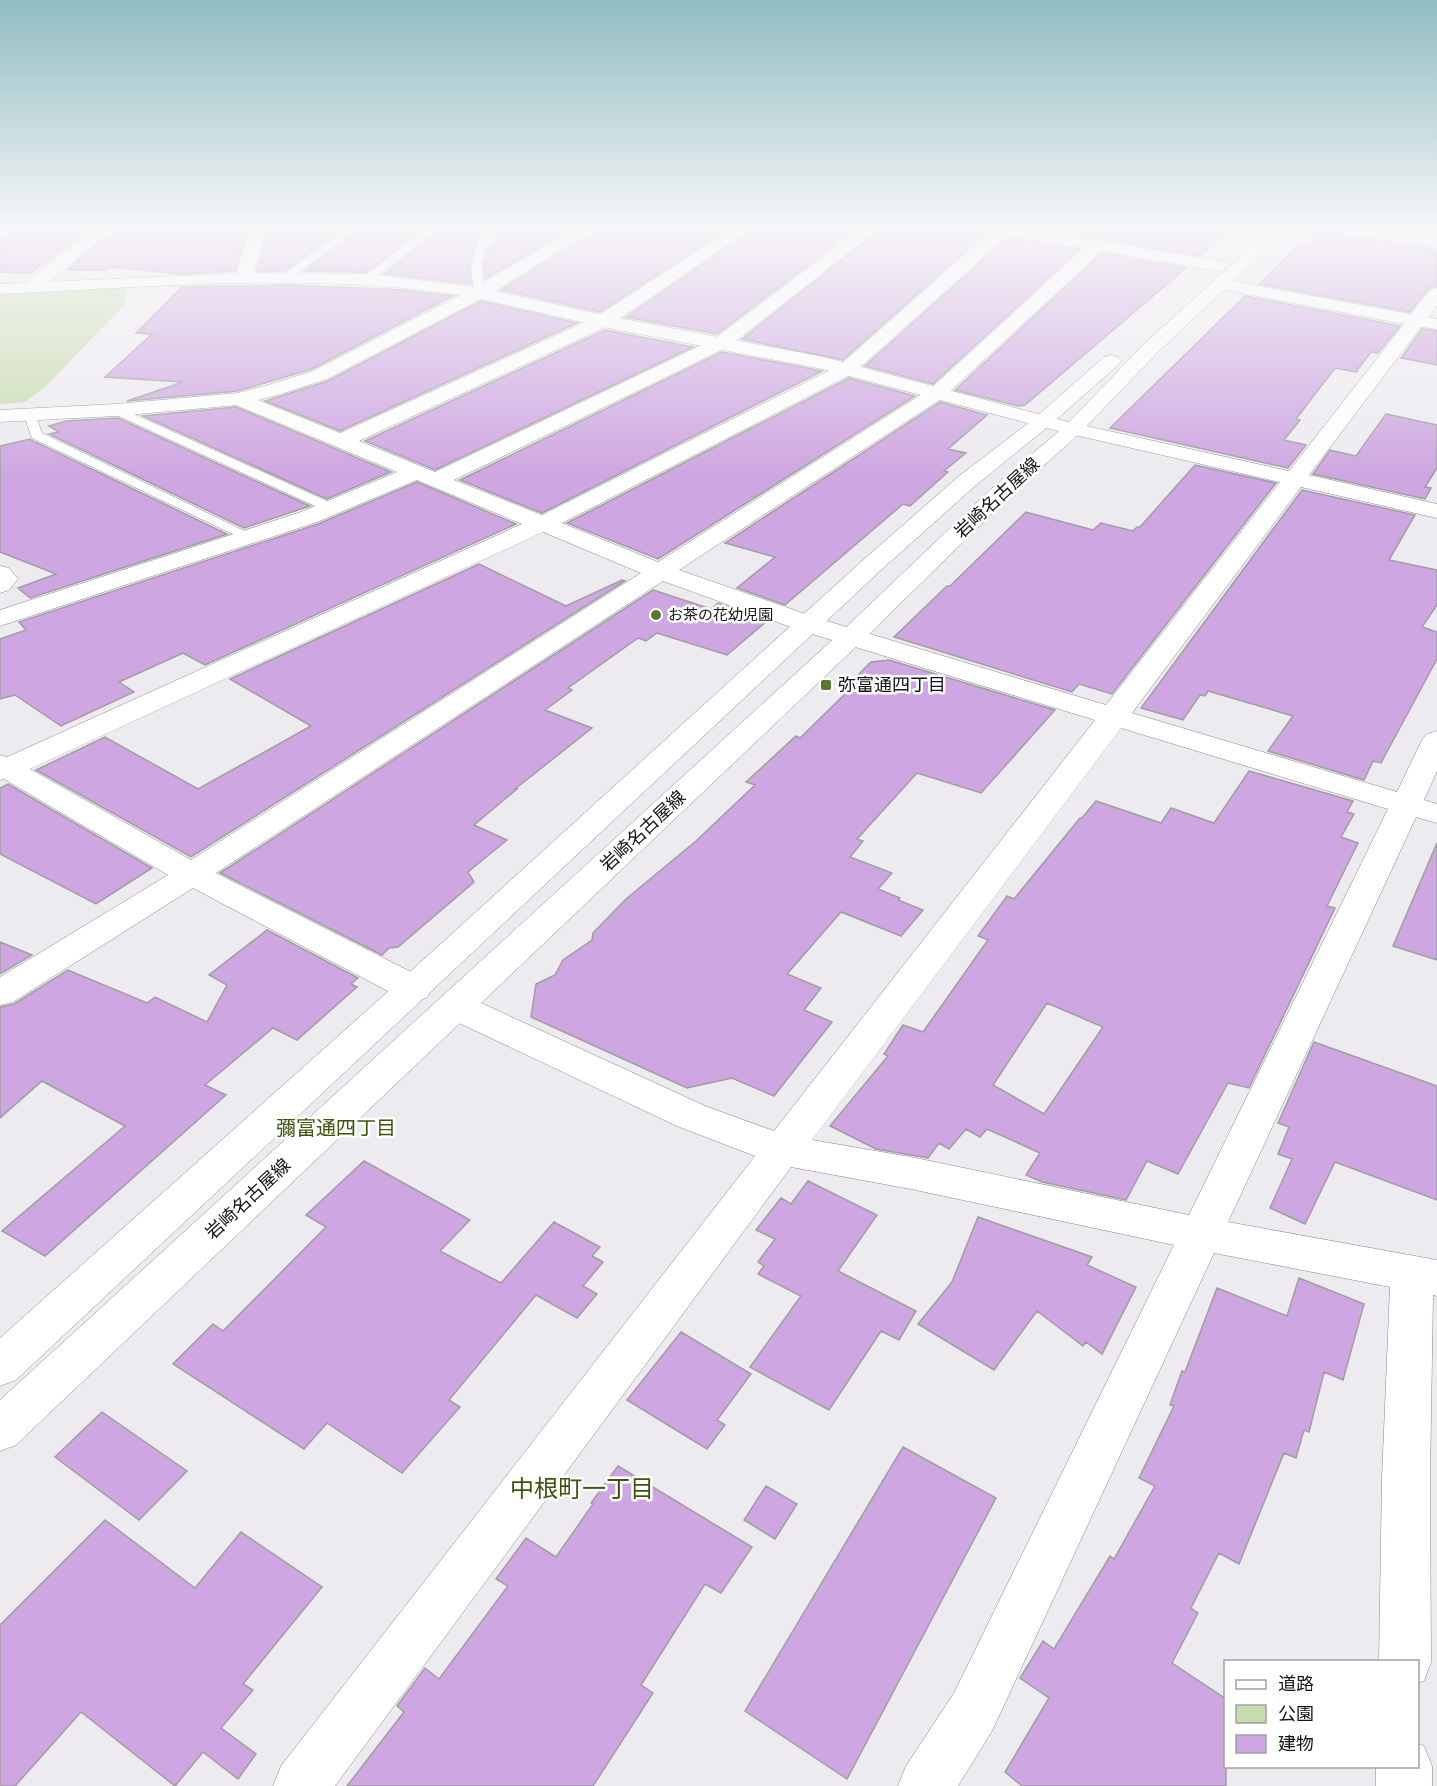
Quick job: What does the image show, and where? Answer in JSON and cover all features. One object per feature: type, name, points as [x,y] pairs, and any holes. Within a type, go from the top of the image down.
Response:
[{"type":"street","points":[[0,416],[116,410],[238,399],[271,392],[320,375],[445,310]]},
{"type":"street","points":[[556,310],[847,369],[1042,422],[1437,511]]},
{"type":"street","points":[[341,441],[603,321],[619,310]]},
{"type":"street","points":[[0,618],[427,476],[721,343],[764,310]]},
{"type":"street","points":[[2,767],[544,524],[847,369],[911,310]]},
{"type":"street","points":[[0,993],[192,874],[937,393],[1027,310]]},
{"type":"street","name":"岩崎名古屋線","points":[[0,1366],[414,989],[808,624],[968,481],[1176,310]]},
{"type":"street","name":"岩崎名古屋線","points":[[0,1430],[850,638],[1000,493],[1073,429],[1186,310]]},
{"type":"street","points":[[301,1786],[1293,479],[1430,312]]},
{"type":"street","points":[[238,399],[660,572],[808,624],[1422,809]]},
{"type":"street","points":[[0,573],[5,579],[0,585]]},
{"type":"street","points":[[926,1786],[973,1712],[1201,1234],[1422,809],[1437,740]]},
{"type":"street","points":[[2,767],[192,874],[414,989]]},
{"type":"street","points":[[455,1006],[691,1116],[782,1150],[910,1173],[1201,1234],[1425,1276],[1406,1478],[1405,1660]]},
{"type":"street","points":[[1404,1768],[1404,1786]]},
{"type":"lane","points":[[116,410],[331,508]]},
{"type":"lane","points":[[29,413],[36,435],[248,536]]},
{"type":"green space","points":[[0,310],[119,310],[47,385],[25,402],[0,404]]},
{"type":"building","points":[[159,310],[425,310],[312,369],[238,391],[127,401],[183,382],[105,377],[152,334],[136,333]]},
{"type":"building","points":[[463,310],[522,310],[577,323],[340,431],[265,401],[328,381]]},
{"type":"building","points":[[636,310],[748,310],[717,334],[626,317]]},
{"type":"building","points":[[778,310],[899,310],[843,360],[742,339]]},
{"type":"building","points":[[927,310],[1013,310],[933,384],[865,366]]},
{"type":"building","points":[[1040,310],[1136,310],[1025,405],[1018,406],[955,390]]},
{"type":"building","points":[[1230,310],[1319,310],[1400,326],[1378,353],[1371,352],[1356,372],[1335,368],[1296,419],[1300,420],[1284,440],[1306,445],[1288,468],[1110,428]]},
{"type":"building","points":[[1422,329],[1437,331],[1437,365],[1401,358]]},
{"type":"building","points":[[605,330],[693,347],[435,470],[365,441]]},
{"type":"building","points":[[722,352],[822,371],[542,513],[460,480]]},
{"type":"building","points":[[849,378],[915,396],[658,559],[567,523]]},
{"type":"building","points":[[940,402],[987,415],[948,449],[966,453],[944,471],[948,472],[910,506],[903,504],[785,605],[737,588],[775,557],[725,543]]},
{"type":"building","points":[[236,407],[391,472],[327,499],[143,416]]},
{"type":"building","points":[[1386,414],[1437,425],[1437,468],[1425,487],[1431,488],[1425,499],[1313,474],[1330,450],[1356,456]]},
{"type":"building","points":[[118,418],[310,506],[244,528],[49,434],[59,432],[49,426],[66,421]]},
{"type":"building","points":[[30,439],[227,534],[30,598],[18,588],[56,574],[0,552],[0,446]]},
{"type":"building","points":[[1195,465],[1276,483],[1112,694],[1079,684],[1072,692],[894,637],[1026,512],[1093,530],[1101,523],[1133,531],[1140,527]]},
{"type":"building","points":[[417,482],[516,524],[205,665],[183,653],[119,682],[134,692],[61,726],[15,695],[0,699],[0,639],[26,630],[19,622],[318,524]]},
{"type":"building","points":[[1302,490],[1415,515],[1389,560],[1437,570],[1437,605],[1422,627],[1437,632],[1437,659],[1381,763],[1373,761],[1364,780],[1268,751],[1293,716],[1208,691],[1205,696],[1200,695],[1183,720],[1141,708]]},
{"type":"building","points":[[479,564],[566,606],[622,580],[625,581],[191,857],[36,770],[105,737],[198,789],[311,726],[230,679]]},
{"type":"building","points":[[653,590],[711,609],[718,603],[767,621],[727,655],[657,633],[646,641],[638,638],[568,688],[572,690],[545,710],[592,728],[474,825],[507,840],[468,872],[474,882],[398,947],[389,948],[382,955],[220,873]]},
{"type":"building","points":[[889,660],[1055,710],[981,793],[917,773],[857,839],[863,841],[850,857],[892,873],[878,889],[923,910],[901,936],[841,912],[787,974],[821,988],[804,1010],[832,1022],[774,1096],[732,1078],[687,1088],[531,1017],[536,984],[555,975],[563,960],[592,940],[593,933],[626,899],[696,841],[755,785],[746,782],[796,736],[800,738],[850,689],[846,687],[871,662]]},
{"type":"building","points":[[1249,771],[1353,801],[1347,812],[1354,814],[1341,837],[1358,843],[1327,906],[1335,908],[1249,1088],[1228,1083],[1178,1174],[1147,1161],[1126,1200],[1042,1182],[1026,1175],[1040,1153],[987,1129],[980,1137],[966,1129],[949,1149],[939,1143],[928,1158],[876,1149],[830,1126],[888,1056],[884,1054],[903,1025],[923,1032],[988,940],[978,936],[1007,896],[1014,899],[1096,801],[1161,823],[1171,808],[1214,823]],"holes":[[[1047,1003],[1103,1027],[1044,1114],[993,1085]]]},
{"type":"building","points":[[8,784],[152,868],[96,904],[0,854],[0,788]]},
{"type":"building","points":[[1437,843],[1437,960],[1393,946]]},
{"type":"building","points":[[267,930],[358,978],[351,984],[357,987],[297,1040],[273,1028],[205,1085],[226,1095],[45,1256],[2,1231],[125,1126],[42,1081],[0,1118],[0,1007],[14,1004],[68,970],[147,1003],[155,997],[207,1022],[227,985],[209,975]]},
{"type":"building","points":[[0,942],[32,955],[0,974]]},
{"type":"building","points":[[1314,1042],[1437,1086],[1437,1200],[1335,1162],[1305,1224],[1270,1208],[1292,1159],[1278,1154],[1289,1127],[1278,1123]]},
{"type":"building","points":[[364,1161],[470,1220],[440,1251],[501,1283],[554,1222],[600,1247],[592,1256],[603,1262],[583,1286],[597,1294],[577,1318],[536,1295],[449,1400],[460,1407],[402,1473],[327,1423],[304,1449],[173,1364],[213,1324],[223,1331],[326,1227],[306,1215]]},
{"type":"building","points":[[808,1181],[877,1215],[838,1271],[916,1311],[899,1340],[881,1331],[829,1410],[750,1367],[801,1296],[758,1274],[764,1266],[758,1262],[775,1239],[756,1230],[781,1198],[791,1204]]},
{"type":"building","points":[[978,1217],[1092,1257],[1087,1265],[1136,1287],[1102,1354],[1086,1342],[1083,1346],[1037,1311],[994,1370],[918,1324],[952,1282]]},
{"type":"building","points":[[1299,1278],[1364,1304],[1343,1380],[1324,1372],[1309,1432],[1304,1430],[1296,1458],[1284,1453],[1239,1564],[1219,1553],[1191,1608],[1198,1613],[1172,1663],[1224,1698],[1226,1786],[1022,1786],[1005,1772],[1049,1698],[1020,1678],[1043,1641],[1054,1649],[1110,1556],[1114,1559],[1155,1486],[1139,1478],[1174,1406],[1170,1405],[1182,1371],[1185,1372],[1217,1288],[1287,1316]]},
{"type":"building","points":[[681,1332],[751,1374],[717,1420],[725,1425],[707,1449],[627,1400]]},
{"type":"building","points":[[102,1412],[187,1471],[139,1520],[55,1457]]},
{"type":"building","points":[[903,1447],[996,1498],[847,1779],[745,1711]]},
{"type":"building","points":[[618,1466],[752,1547],[721,1593],[705,1584],[641,1685],[653,1693],[593,1786],[347,1786],[404,1712],[397,1706],[425,1668],[439,1679],[508,1586],[496,1579],[526,1538],[556,1557]]},
{"type":"building","points":[[766,1486],[797,1504],[775,1539],[744,1520]]},
{"type":"building","points":[[105,1520],[195,1588],[241,1532],[322,1587],[243,1684],[253,1690],[221,1728],[256,1754],[238,1779],[203,1752],[175,1786],[81,1712],[15,1786],[0,1786],[0,1625]]},
{"type":"place","name":"お茶の花幼児園","points":[[656,615]]},
{"type":"place","name":"弥富通四丁目","points":[[826,685]]},
{"type":"district","name":"彌富通四丁目","points":[[336,1128]]},
{"type":"district","name":"中根町一丁目","points":[[582,1489]]}]
